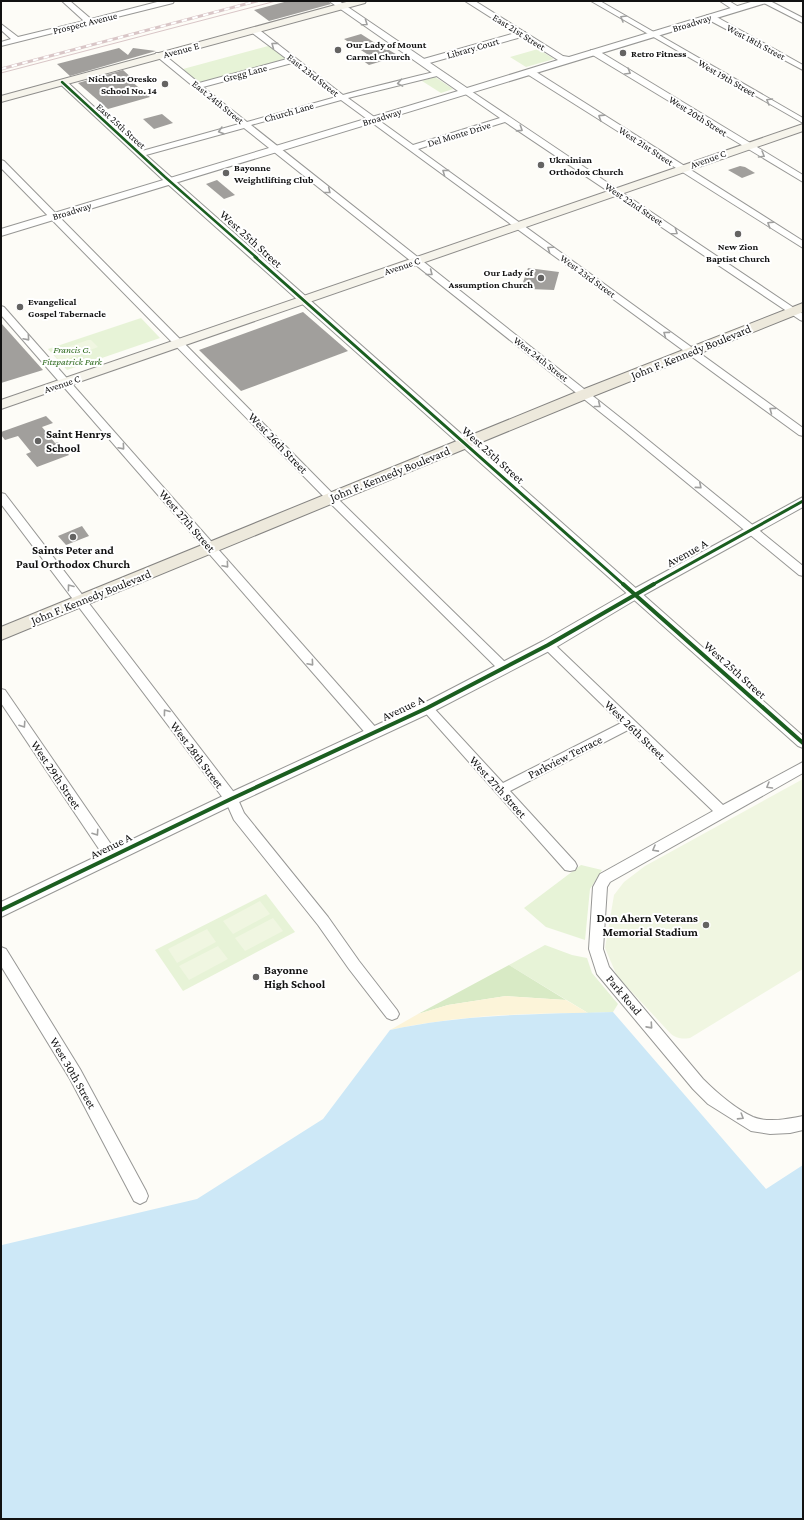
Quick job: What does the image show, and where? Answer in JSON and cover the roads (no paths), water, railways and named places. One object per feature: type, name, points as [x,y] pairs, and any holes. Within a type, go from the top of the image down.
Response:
[{"type":"main road","name":"Avenue E","points":[[1,99],[254,30],[337,4],[361,1]]},
{"type":"main road","name":"Avenue C","points":[[1,405],[803,127]]},
{"type":"main road","name":"John F. Kennedy Boulevard","points":[[1,634],[585,394],[691,352],[800,312]]},
{"type":"street","points":[[66,1],[89,21]]},
{"type":"street","name":"Prospect Avenue","points":[[1,44],[154,3],[170,1]]},
{"type":"street","name":"East 21st Street","points":[[469,1],[560,58],[569,60]]},
{"type":"street","name":"West 19th Street","points":[[595,1],[803,121]]},
{"type":"street","points":[[724,1],[738,9]]},
{"type":"street","points":[[764,1],[803,21]]},
{"type":"street","name":"Broadway","points":[[1,232],[764,1]]},
{"type":"street","points":[[337,4],[465,91]]},
{"type":"street","name":"West 18th Street","points":[[710,17],[803,68]]},
{"type":"street","points":[[1,26],[17,40]]},
{"type":"street","name":"East 23rd Street","points":[[254,30],[372,120]]},
{"type":"street","name":"Library Court","points":[[423,62],[522,34]]},
{"type":"street","name":"West 20th Street","points":[[594,52],[803,179]]},
{"type":"street","name":"East 24th Street","points":[[159,55],[276,149]]},
{"type":"street","name":"Gregg Lane","points":[[197,86],[293,60]]},
{"type":"street","name":"West 21st Street","points":[[530,72],[803,245]]},
{"type":"street","name":"Church Lane","points":[[141,154],[342,97],[438,73]]},
{"type":"street","name":"East 25th Street","points":[[62,82],[170,181]]},
{"type":"street","name":"West 22nd Street","points":[[465,91],[800,312]]},
{"type":"street","name":"Del Monte Drive","points":[[412,148],[506,119]]},
{"type":"street","name":"West 23rd Street","points":[[372,120],[803,433]]},
{"type":"street","name":"West 24th Street","points":[[276,149],[416,262],[585,394],[803,572]]},
{"type":"street","name":"West 26th Street","points":[[1,163],[332,498],[504,668]]},
{"type":"street","name":"West 25th Street","points":[[170,181],[803,743]]},
{"type":"street","name":"West 27th Street","points":[[1,309],[373,733]]},
{"type":"street","name":"West 28th Street","points":[[1,496],[231,799],[239,816],[323,921],[354,965],[392,1014]]},
{"type":"street","name":"Avenue A","points":[[1,910],[231,799],[427,708],[548,646],[634,594],[803,501]]},
{"type":"street","name":"West 26th Street","points":[[548,646],[723,813]]},
{"type":"street","name":"West 29th Street","points":[[1,693],[112,857]]},
{"type":"street","name":"West 27th Street","points":[[427,708],[570,866]]},
{"type":"street","name":"Parkview Terrace","points":[[501,790],[629,724]]},
{"type":"street","name":"Park Road","points":[[803,767],[602,880],[600,887],[596,949],[602,970],[698,1084],[713,1099],[751,1124],[770,1127],[790,1126],[803,1123]]},
{"type":"street","name":"West 30th Street","points":[[1,953],[75,1074],[140,1196]]},
{"type":"water","points":[[613,1012],[766,1189],[803,1165],[803,1519],[1,1519],[2,1245],[197,1199],[323,1119],[390,1030],[473,1018],[529,1014]]},
{"type":"tram line","points":[[1,73],[276,1]]},
{"type":"railway","points":[[1,69],[257,1]]},
{"type":"place","name":"Our Lady of Mount Carmel Church","points":[[338,50]]},
{"type":"place","name":"Retro Fitness","points":[[623,53]]},
{"type":"place","name":"Nicholas Oresko School No. 14","points":[[165,84]]},
{"type":"place","name":"Ukrainian Orthodox Church","points":[[541,165]]},
{"type":"place","name":"Bayonne Weightlifting Club","points":[[226,173]]},
{"type":"place","name":"New Zion Baptist Church","points":[[738,234]]},
{"type":"place","name":"Our Lady of Assumption Church","points":[[541,278]]},
{"type":"place","name":"Evangelical Gospel Tabernacle","points":[[20,307]]},
{"type":"place","name":"Saint Henrys School","points":[[38,441]]},
{"type":"place","name":"Saints Peter and Paul Orthodox Church","points":[[73,537]]},
{"type":"place","name":"Don Ahern Veterans Memorial Stadium","points":[[706,925]]},
{"type":"place","name":"Bayonne High School","points":[[256,977]]},
{"type":"park label","name":"Francis G. Fitzpatrick Park","points":[[72,354]]}]
